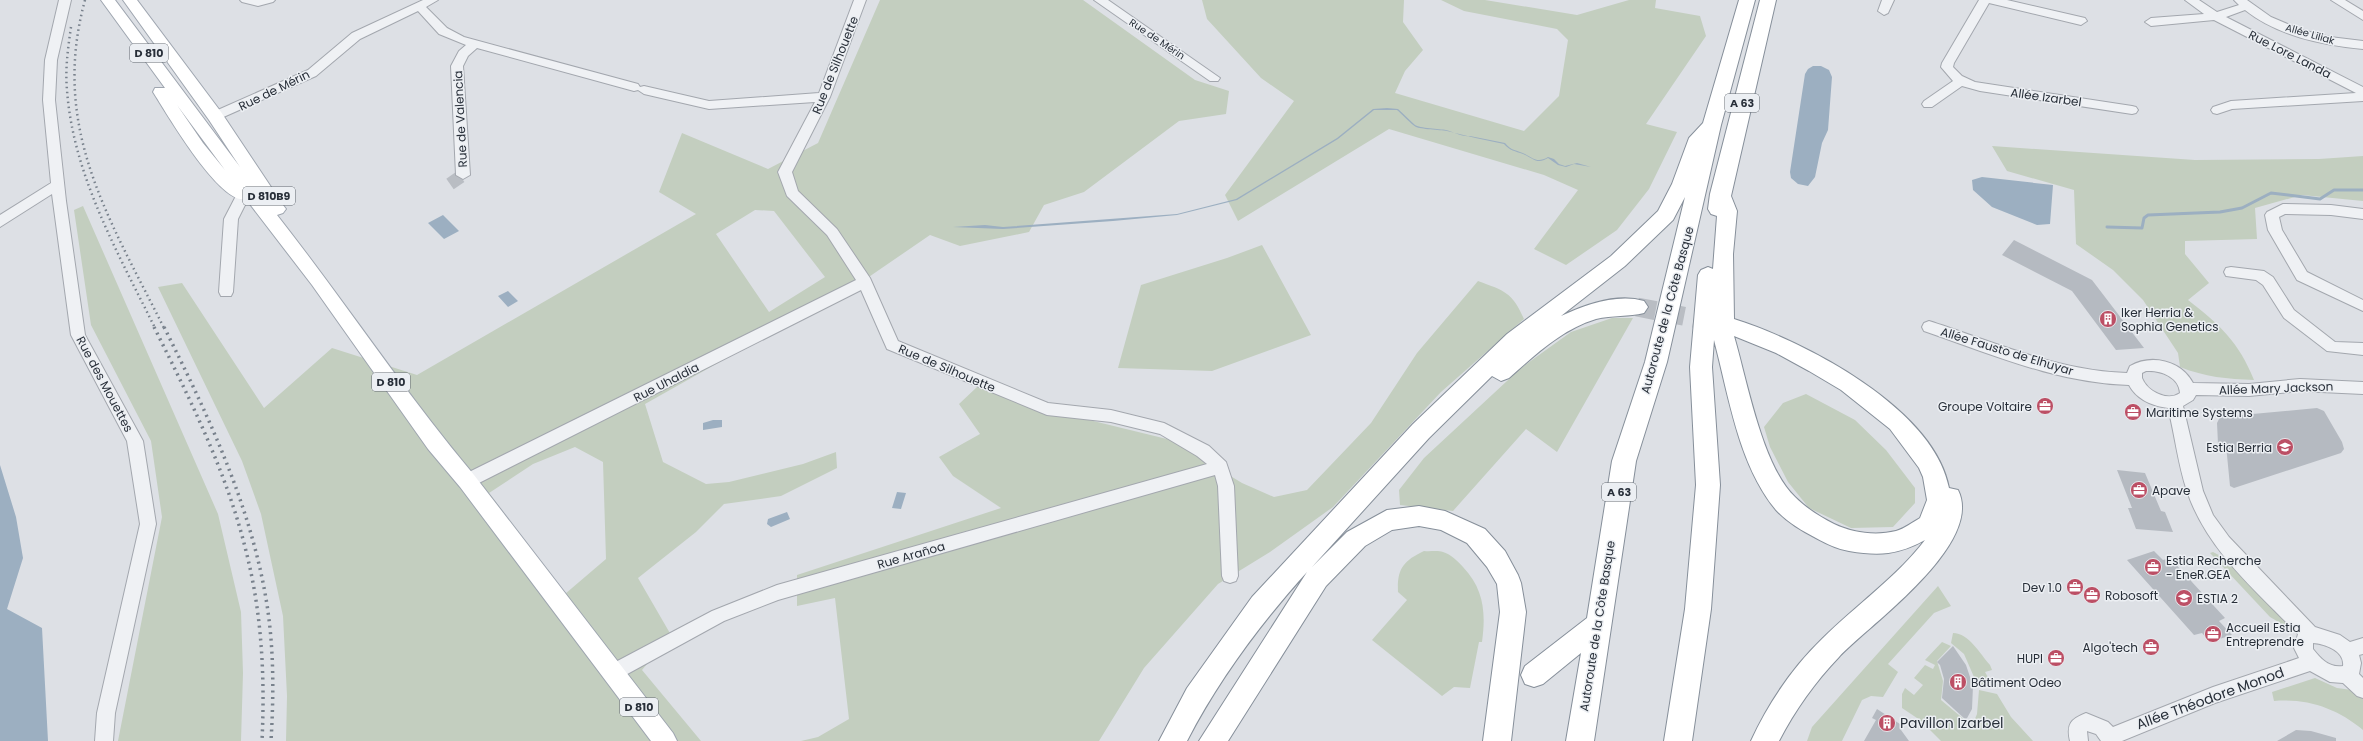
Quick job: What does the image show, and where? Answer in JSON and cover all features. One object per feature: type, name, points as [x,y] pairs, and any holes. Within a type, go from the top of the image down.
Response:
[{"type":"highway","name":"Autoroute de la Côte Basque","points":[[1578,739],[1624,461],[1656,362],[1712,125],[1747,0]]},
{"type":"highway","name":"A 63","points":[[1678,741],[1698,609],[1708,485],[1702,367],[1708,272],[1720,194],[1768,0]]},
{"type":"highway","points":[[1173,741],[1196,696],[1261,605],[1420,431],[1515,340],[1618,261],[1666,215],[1682,184],[1698,138],[1712,125]]},
{"type":"highway","points":[[1720,194],[1727,211],[1723,254],[1723,334],[1751,437],[1766,474],[1785,503],[1809,523],[1841,539],[1872,544],[1901,541],[1930,525],[1939,500],[1935,478],[1928,462],[1898,423],[1849,384],[1817,365],[1784,347],[1729,323],[1787,342],[1855,380],[1895,408],[1922,435],[1942,465],[1950,496],[1945,529],[1926,556],[1903,584],[1831,647],[1795,689],[1765,741]]},
{"type":"highway","points":[[1212,741],[1317,578],[1348,533],[1405,465],[1464,406],[1514,360],[1553,330],[1580,316],[1637,303],[1606,302],[1576,308],[1498,357]]},
{"type":"highway","points":[[1317,578],[1356,539],[1387,520],[1419,516],[1445,521],[1476,536],[1496,559],[1509,583],[1513,612],[1497,741]]},
{"type":"highway","points":[[1534,675],[1598,624]]},
{"type":"main road","name":"D 810","points":[[107,0],[265,212],[318,280],[435,443],[467,481],[614,672],[665,741]]},
{"type":"main road","points":[[107,0],[104,16],[160,90],[200,150],[228,185],[265,212]]},
{"type":"main road","name":"D 810B9","points":[[130,0],[215,116],[279,212],[318,280]]},
{"type":"street","name":"Rue des Mouettes","points":[[66,0],[56,33],[49,83],[58,184],[78,335],[135,441],[148,524],[106,713],[104,741]]},
{"type":"street","points":[[246,0],[258,3],[269,0]]},
{"type":"street","name":"Rue de Mérin","points":[[215,116],[312,73],[356,36],[432,0]]},
{"type":"street","name":"Rue de Silhouette","points":[[860,0],[824,97],[785,172],[792,193],[832,232],[865,282],[892,345],[1047,409],[1111,416],[1164,429],[1203,452],[1220,467]]},
{"type":"street","name":"Rue de Mérin","points":[[1100,0],[1214,78]]},
{"type":"street","points":[[1928,104],[1960,82],[1950,72],[1947,67],[1948,63],[1985,0]]},
{"type":"street","points":[[1992,0],[2081,21]]},
{"type":"street","name":"Rue Lore Landa","points":[[2191,0],[2216,16],[2363,92]]},
{"type":"street","points":[[2337,0],[2363,16]]},
{"type":"street","points":[[2151,22],[2216,16],[2243,3]]},
{"type":"street","name":"Allée Liliak","points":[[2243,3],[2283,28],[2336,42],[2363,45]]},
{"type":"street","points":[[419,6],[443,30],[460,40],[474,45],[639,89],[709,105],[824,97]]},
{"type":"street","name":"Rue de Valencia","points":[[462,175],[457,66],[463,54],[474,45]]},
{"type":"street","name":"Allée Izarbel","points":[[1960,82],[1980,87],[2132,110]]},
{"type":"street","points":[[2217,110],[2231,105],[2363,97]]},
{"type":"street","points":[[0,222],[58,184]]},
{"type":"street","points":[[226,292],[231,219],[243,195]]},
{"type":"street","points":[[2363,214],[2331,210],[2283,209],[2272,215],[2275,230],[2302,276],[2363,306]]},
{"type":"street","points":[[2231,272],[2259,275],[2268,281],[2289,314],[2332,347],[2363,360]]},
{"type":"street","name":"Rue Uhaldia","points":[[467,481],[865,282]]},
{"type":"street","name":"Allée Fausto de Elhuyar","points":[[1929,327],[2035,362],[2075,373],[2113,379],[2134,379]]},
{"type":"street","points":[[2332,347],[2363,349]]},
{"type":"street","points":[[2157,365],[2177,374],[2183,379],[2189,389],[2188,396],[2184,401],[2167,403],[2149,396],[2142,391],[2134,379],[2135,370],[2139,366],[2157,365]]},
{"type":"street","name":"Allée Mary Jackson","points":[[2189,389],[2249,390],[2300,385],[2363,388]]},
{"type":"street","points":[[2175,403],[2195,491],[2207,519],[2223,542],[2256,579],[2311,635]]},
{"type":"street","points":[[1220,467],[1226,486],[1230,576]]},
{"type":"street","name":"Rue Arañoa","points":[[614,672],[718,616],[763,598],[1220,467]]},
{"type":"street","points":[[2311,635],[2326,636],[2355,648],[2353,666],[2351,671],[2346,674],[2329,673],[2312,662],[2303,648],[2305,638],[2311,635]]},
{"type":"street","name":"Allée Théodore Monod","points":[[2111,739],[2213,695],[2312,662]]},
{"type":"street","points":[[2346,674],[2363,690]]},
{"type":"street","points":[[2079,741],[2076,730],[2078,726],[2086,722],[2102,728],[2111,739]]},
{"type":"green space","points":[[880,0],[1083,0],[1195,80],[1229,91],[1226,114],[1179,121],[1084,192],[1044,205],[1029,232],[960,246],[930,235],[860,283],[645,404],[663,462],[706,484],[729,482],[803,464],[836,452],[837,468],[781,496],[724,504],[696,532],[638,578],[671,635],[642,670],[701,741],[286,741],[287,696],[283,616],[261,514],[242,461],[158,287],[182,283],[264,408],[332,348],[417,375],[696,214],[659,192],[682,133],[768,169],[818,143]],"holes":[[[755,210],[774,211],[825,277],[769,312],[716,234]],[[575,447],[603,462],[606,559],[565,594],[489,493],[533,464]]]},
{"type":"green space","points":[[1202,0],[1404,0],[1403,22],[1423,50],[1405,71],[1395,93],[1524,131],[1559,96],[1568,40],[1557,29],[1464,11],[1441,0],[1485,0],[1577,15],[1629,0],[1656,0],[1655,8],[1700,16],[1706,36],[1646,124],[1677,132],[1649,189],[1617,230],[1566,265],[1534,249],[1578,190],[1544,175],[1389,129],[1238,221],[1225,195],[1294,101],[1261,78],[1207,19]]},
{"type":"green space","points":[[1992,146],[2195,160],[2319,159],[2363,156],[2363,201],[2302,195],[2255,208],[2257,239],[2185,241],[2185,254],[2209,283],[2188,300],[2219,326],[2235,344],[2254,380],[2216,377],[2180,367],[2178,353],[2143,300],[2113,270],[2076,244],[2074,190],[2007,171]]},
{"type":"green space","points":[[83,206],[218,514],[241,612],[243,673],[241,741],[118,741],[162,517],[151,441],[91,325],[74,210]]},
{"type":"green space","points":[[1262,245],[1311,335],[1212,371],[1118,368],[1141,285],[1227,258]]},
{"type":"green space","points":[[1478,281],[1495,287],[1507,294],[1516,303],[1524,319],[1441,392],[1333,507],[1270,552],[1218,584],[1144,668],[1099,741],[801,741],[818,737],[849,719],[835,598],[797,606],[797,575],[1001,508],[953,476],[939,457],[980,434],[959,404],[977,387],[1040,408],[1171,440],[1242,483],[1274,497],[1307,490],[1371,423],[1417,353]]},
{"type":"green space","points":[[1612,318],[1633,318],[1557,452],[1526,429],[1453,511],[1400,505],[1399,490],[1424,458],[1521,368],[1571,332]]},
{"type":"green space","points":[[1806,394],[1855,420],[1886,450],[1915,488],[1915,503],[1893,527],[1851,528],[1809,508],[1788,482],[1770,447],[1764,427],[1783,403]]},
{"type":"green space","points":[[1424,551],[1443,552],[1459,562],[1470,575],[1482,602],[1484,621],[1482,642],[1479,642],[1470,688],[1454,687],[1442,696],[1372,640],[1407,600],[1398,592],[1400,572],[1406,562]]},
{"type":"green space","points":[[2213,552],[2232,562],[2290,627],[2289,628],[2270,617],[2210,553]]},
{"type":"green space","points":[[1938,586],[1951,606],[1934,613],[1888,664],[1898,672],[1883,697],[1871,696],[1862,700],[1842,741],[1807,741],[1812,727]]},
{"type":"green space","points":[[1953,633],[1964,636],[1969,640],[1990,665],[1992,670],[1985,672],[1994,688],[1977,684],[1964,654],[1951,643]]},
{"type":"green space","points":[[1942,642],[1951,646],[1937,661],[1943,681],[1941,700],[1972,726],[1977,714],[1979,690],[1997,694],[2011,717],[2033,741],[1941,741],[1920,720],[1902,708],[1902,694],[1905,688],[1914,695],[1923,685],[1914,678],[1925,665],[1933,669],[1935,665],[1925,660]]},
{"type":"green space","points":[[2315,678],[2337,688],[2352,690],[2363,699],[2363,730],[2343,716],[2322,706],[2299,701],[2274,701],[2272,692]]},
{"type":"water","points":[[1813,66],[1821,66],[1829,70],[1832,77],[1828,130],[1822,143],[1815,177],[1808,186],[1798,184],[1791,178],[1790,172],[1805,74],[1808,69]]},
{"type":"water","points":[[1373,109],[1398,109],[1417,126],[1446,130],[1455,133],[1416,127],[1397,110],[1374,110],[1338,139],[1237,200],[1177,215],[1003,229],[953,227],[985,225],[1003,227],[1177,214],[1236,199],[1337,138]]},
{"type":"water","points":[[1468,136],[1505,143],[1512,149],[1536,160],[1541,160],[1548,157],[1565,166],[1577,163],[1591,167],[1574,164],[1566,167],[1558,165],[1548,158],[1538,161],[1511,149],[1504,144]]},
{"type":"water","points":[[1982,177],[2053,185],[2050,224],[2037,225],[1992,207],[1973,190],[1972,180]]},
{"type":"water","points":[[443,215],[459,231],[444,239],[428,223]]},
{"type":"water","points":[[508,291],[518,301],[508,307],[498,296]]},
{"type":"water","points":[[713,420],[722,420],[722,427],[703,430],[703,423]]},
{"type":"water","points":[[0,465],[16,517],[23,558],[7,609],[42,628],[48,741],[0,741]]},
{"type":"water","points":[[897,492],[906,493],[901,509],[892,508]]},
{"type":"water","points":[[787,512],[790,519],[771,527],[767,524],[768,519]]},
{"type":"building","name":"Iker Herria & Sophia Genetics","points":[[2014,240],[2092,280],[2144,348],[2116,350],[2072,291],[2002,255]]},
{"type":"building","name":"Estia Berria","points":[[2317,408],[2324,411],[2342,442],[2344,449],[2341,453],[2234,488],[2230,486],[2226,445],[2218,444],[2217,423],[2220,417]]},
{"type":"building","name":"Apave","points":[[2117,470],[2145,473],[2161,511],[2165,512],[2173,532],[2136,529],[2128,508],[2132,508]]},
{"type":"building","name":"ESTIA 2","points":[[2154,551],[2163,560],[2170,558],[2225,618],[2219,621],[2232,635],[2210,642],[2202,633],[2194,635],[2127,560]]},
{"type":"building","name":"Bâtiment Odeo","points":[[1953,646],[1966,665],[1973,686],[1972,709],[1966,720],[1942,698],[1944,679],[1940,665],[1937,662]]},
{"type":"building","name":"Pavillon Izarbel","points":[[1877,709],[1903,726],[1901,730],[1909,741],[1864,741],[1876,720],[1872,718]]},
{"type":"building","points":[[2296,730],[2311,731],[2336,738],[2336,741],[2277,741]]},
{"type":"waterway","points":[[2107,227],[2142,228],[2144,218],[2148,215],[2220,212],[2242,208],[2271,193],[2320,199],[2334,190],[2363,190]]},
{"type":"tunnel","points":[[450,184],[463,175]]},
{"type":"tunnel","points":[[1637,307],[1724,324]]},
{"type":"railway","points":[[85,0],[76,46],[75,90],[80,131],[91,171],[106,210],[164,328]]},
{"type":"railway","points":[[71,27],[66,82],[71,122],[78,152],[99,213],[155,328]]},
{"type":"railway","points":[[154,327],[194,409],[218,465],[229,493],[246,551],[256,598],[259,622],[263,693],[262,741]]},
{"type":"railway","points":[[164,327],[210,423],[224,456],[237,490],[258,558],[268,611],[272,648],[273,704],[271,741]]},
{"type":"place","name":"Iker Herria & Sophia Genetics","points":[[2108,319]]},
{"type":"place","name":"Groupe Voltaire","points":[[2045,406]]},
{"type":"place","name":"Maritime Systems","points":[[2133,412]]},
{"type":"place","name":"Estia Berria","points":[[2285,447]]},
{"type":"place","name":"Apave","points":[[2139,490]]},
{"type":"place","name":"Estia Recherche - EneR.GEA","points":[[2153,567]]},
{"type":"place","name":"Dev 1.0","points":[[2075,587]]},
{"type":"place","name":"Robosoft","points":[[2092,595]]},
{"type":"place","name":"ESTIA 2","points":[[2184,598]]},
{"type":"place","name":"Accueil Estia Entreprendre","points":[[2213,634]]},
{"type":"place","name":"Algo'tech","points":[[2151,647]]},
{"type":"place","name":"HUPI","points":[[2056,658]]},
{"type":"place","name":"Bâtiment Odeo","points":[[1958,682]]},
{"type":"place","name":"Pavillon Izarbel","points":[[1887,723]]}]
